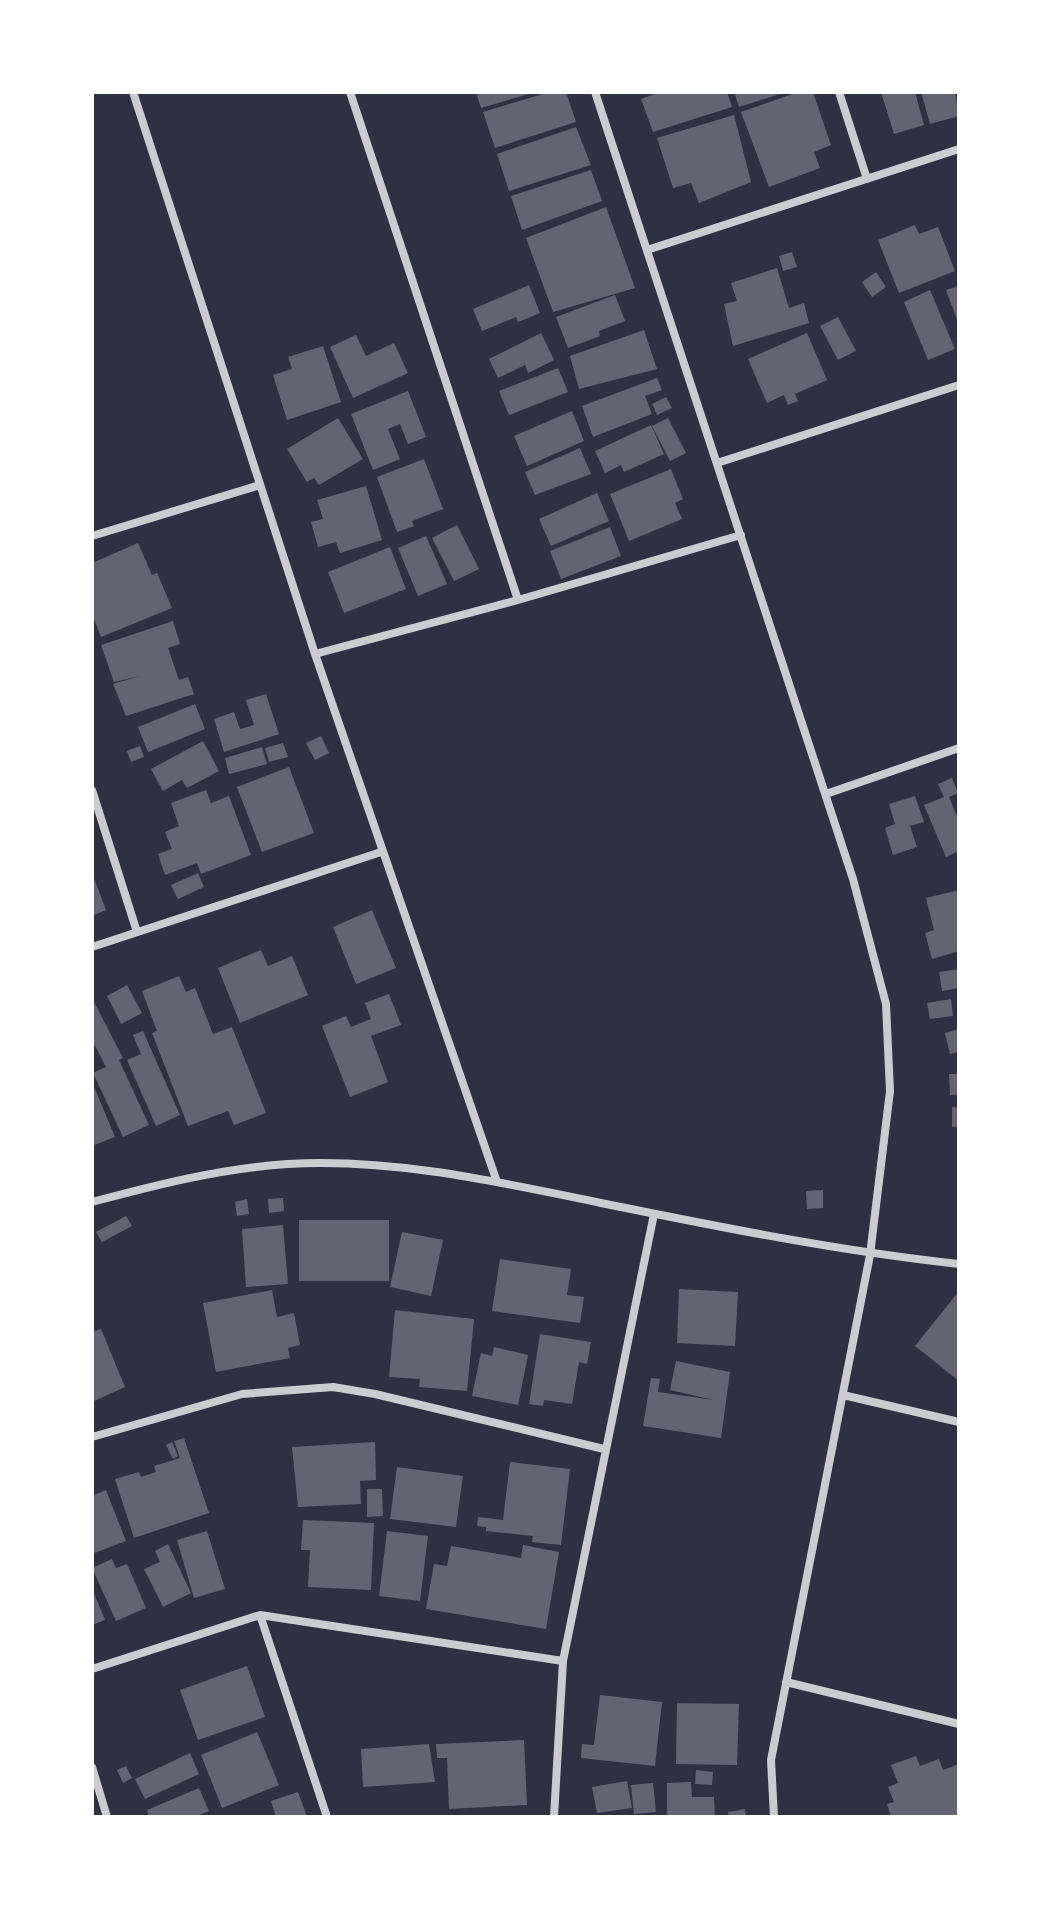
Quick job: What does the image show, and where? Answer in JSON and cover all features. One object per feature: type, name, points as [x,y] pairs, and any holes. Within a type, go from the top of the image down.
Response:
[{"type":"street","points":[[133,92],[381,852],[497,1182]]},
{"type":"street","points":[[350,92],[518,600]]},
{"type":"street","points":[[595,92],[826,794],[853,879],[886,1004],[890,1091],[870,1255],[771,1760],[774,1817]]},
{"type":"street","points":[[839,92],[867,179]]},
{"type":"street","points":[[647,250],[959,149]]},
{"type":"street","points":[[717,463],[959,385]]},
{"type":"street","points":[[92,536],[260,485]]},
{"type":"street","points":[[315,654],[518,600],[741,535]]},
{"type":"street","points":[[826,794],[959,748]]},
{"type":"street","points":[[92,790],[137,932]]},
{"type":"street","points":[[92,947],[381,852]]},
{"type":"street","points":[[92,1202],[152,1186],[289,1164],[415,1170],[497,1182],[870,1255],[959,1264]]},
{"type":"street","points":[[554,1817],[563,1661],[654,1214]]},
{"type":"street","points":[[92,1437],[242,1394],[333,1387],[375,1394],[604,1449]]},
{"type":"street","points":[[843,1395],[959,1422]]},
{"type":"street","points":[[92,1669],[260,1615],[563,1661]]},
{"type":"street","points":[[260,1615],[327,1817]]},
{"type":"street","points":[[786,1682],[959,1724]]},
{"type":"street","points":[[92,1767],[107,1817]]},
{"type":"building","points":[[476,92],[532,92],[532,93],[481,108]]},
{"type":"building","points":[[549,92],[566,92],[576,122],[495,148],[483,112]]},
{"type":"building","points":[[660,92],[727,92],[732,107],[653,132],[641,99]]},
{"type":"building","points":[[734,92],[783,92],[783,93],[739,107]]},
{"type":"building","points":[[798,92],[813,92],[831,145],[814,152],[820,168],[769,187],[741,112]]},
{"type":"building","points":[[881,92],[915,92],[924,125],[894,134]]},
{"type":"building","points":[[921,92],[955,92],[959,116],[930,124]]},
{"type":"building","points":[[734,115],[751,182],[699,203],[691,183],[673,188],[657,138]]},
{"type":"building","points":[[576,127],[591,165],[509,191],[497,154]]},
{"type":"building","points":[[591,170],[602,201],[522,230],[511,196]]},
{"type":"building","points":[[606,207],[635,288],[553,312],[526,238]]},
{"type":"building","points":[[915,225],[919,234],[938,227],[955,271],[899,293],[878,240]]},
{"type":"building","points":[[792,252],[797,267],[783,271],[779,256]]},
{"type":"building","points":[[777,268],[789,308],[804,303],[809,323],[733,346],[724,304],[737,301],[731,283]]},
{"type":"building","points":[[876,272],[886,287],[872,297],[862,282]]},
{"type":"building","points":[[529,285],[540,313],[518,322],[516,317],[482,331],[473,309]]},
{"type":"building","points":[[959,286],[959,325],[946,290]]},
{"type":"building","points":[[930,290],[955,349],[928,360],[904,302]]},
{"type":"building","points":[[615,295],[625,321],[599,331],[600,336],[568,348],[556,317]]},
{"type":"building","points":[[838,317],[856,351],[838,360],[820,326]]},
{"type":"building","points":[[644,330],[657,369],[579,389],[570,356]]},
{"type":"building","points":[[541,333],[554,360],[528,373],[525,365],[498,378],[489,359]]},
{"type":"building","points":[[807,333],[827,380],[795,394],[798,401],[788,405],[784,395],[767,403],[748,359]]},
{"type":"building","points":[[356,335],[366,356],[394,343],[408,373],[353,398],[330,347]]},
{"type":"building","points":[[323,346],[341,402],[287,420],[273,375],[292,369],[288,357]]},
{"type":"building","points":[[558,368],[568,392],[509,415],[499,391]]},
{"type":"building","points":[[657,378],[662,390],[645,396],[652,414],[593,437],[582,406]]},
{"type":"building","points":[[408,391],[426,437],[408,444],[400,424],[388,429],[400,459],[373,470],[351,414]]},
{"type":"building","points":[[666,397],[672,408],[657,415],[652,404]]},
{"type":"building","points":[[572,411],[584,441],[527,466],[514,436]]},
{"type":"building","points":[[338,418],[363,459],[319,485],[314,478],[307,482],[287,449]]},
{"type":"building","points":[[668,418],[686,453],[670,461],[652,426]]},
{"type":"building","points":[[651,425],[664,454],[624,472],[621,465],[605,473],[595,451]]},
{"type":"building","points":[[580,448],[591,474],[535,495],[525,472]]},
{"type":"building","points":[[424,459],[443,509],[412,521],[414,526],[397,532],[377,477]]},
{"type":"building","points":[[671,469],[683,499],[675,503],[682,519],[629,541],[610,494]]},
{"type":"building","points":[[366,486],[382,540],[340,553],[336,542],[318,547],[311,522],[323,519],[317,500]]},
{"type":"building","points":[[597,493],[609,521],[551,546],[539,519]]},
{"type":"building","points":[[457,525],[479,569],[454,581],[432,538]]},
{"type":"building","points":[[610,527],[621,556],[561,579],[550,551]]},
{"type":"building","points":[[426,536],[447,584],[418,596],[398,548]]},
{"type":"building","points":[[138,543],[152,575],[157,573],[172,608],[101,637],[92,614],[92,563]]},
{"type":"building","points":[[390,547],[406,589],[344,613],[328,572]]},
{"type":"building","points":[[173,621],[180,644],[168,648],[179,680],[188,677],[194,694],[126,716],[113,684],[140,676],[114,682],[101,645]]},
{"type":"building","points":[[266,694],[279,734],[224,752],[214,719],[234,712],[240,729],[254,725],[246,700]]},
{"type":"building","points":[[195,704],[205,729],[148,752],[138,727]]},
{"type":"building","points":[[321,736],[329,753],[315,760],[306,743]]},
{"type":"building","points":[[203,741],[219,771],[187,788],[182,780],[163,791],[151,769]]},
{"type":"building","points":[[283,743],[288,757],[269,762],[265,748]]},
{"type":"building","points":[[140,746],[144,757],[131,762],[127,751]]},
{"type":"building","points":[[262,747],[267,764],[229,774],[225,758]]},
{"type":"building","points":[[289,767],[314,833],[262,852],[237,787]]},
{"type":"building","points":[[952,778],[958,793],[949,797],[959,821],[959,851],[946,857],[924,805],[944,797],[938,784]]},
{"type":"building","points":[[206,790],[211,803],[229,796],[251,855],[201,874],[197,863],[165,875],[158,854],[172,849],[165,832],[179,826],[171,803]]},
{"type":"building","points":[[915,796],[924,822],[910,826],[917,847],[893,855],[885,828],[895,824],[889,804]]},
{"type":"building","points":[[92,873],[106,910],[92,916]]},
{"type":"building","points":[[198,873],[204,887],[178,899],[171,885]]},
{"type":"building","points":[[959,890],[959,951],[932,959],[925,933],[934,930],[926,898]]},
{"type":"building","points":[[372,910],[396,968],[356,984],[333,927]]},
{"type":"building","points":[[261,950],[268,966],[292,956],[308,995],[240,1023],[218,968]]},
{"type":"building","points":[[959,969],[959,988],[942,991],[939,972]]},
{"type":"building","points":[[179,976],[186,992],[195,988],[213,1034],[232,1027],[266,1113],[234,1125],[228,1111],[188,1126],[152,1033],[157,1031],[142,991]]},
{"type":"building","points":[[127,985],[142,1013],[121,1024],[107,996]]},
{"type":"building","points":[[389,994],[401,1025],[371,1036],[388,1082],[350,1097],[322,1026],[346,1016],[351,1027],[371,1019],[365,1003]]},
{"type":"building","points":[[92,998],[123,1058],[119,1060],[149,1125],[123,1137],[93,1073],[106,1067],[92,1040]]},
{"type":"building","points":[[951,999],[953,1016],[930,1019],[927,1003]]},
{"type":"building","points":[[959,1029],[959,1052],[950,1054],[945,1033]]},
{"type":"building","points":[[143,1031],[180,1115],[156,1126],[127,1060],[141,1054],[133,1035]]},
{"type":"building","points":[[949,1074],[959,1074],[959,1095],[950,1095]]},
{"type":"building","points":[[92,1082],[115,1137],[92,1146]]},
{"type":"building","points":[[952,1107],[959,1107],[959,1127],[952,1127]]},
{"type":"building","points":[[823,1190],[823,1208],[807,1209],[806,1191]]},
{"type":"building","points":[[283,1198],[284,1211],[269,1213],[268,1199]]},
{"type":"building","points":[[247,1199],[249,1214],[237,1216],[235,1202]]},
{"type":"building","points":[[126,1216],[132,1226],[102,1242],[96,1232]]},
{"type":"building","points":[[299,1220],[389,1220],[389,1281],[299,1281]]},
{"type":"building","points":[[283,1225],[288,1284],[246,1287],[242,1229]]},
{"type":"building","points":[[402,1232],[443,1240],[431,1296],[390,1287]]},
{"type":"building","points":[[500,1259],[571,1269],[567,1295],[584,1297],[580,1323],[492,1311]]},
{"type":"building","points":[[679,1289],[738,1292],[735,1346],[677,1343]]},
{"type":"building","points":[[272,1290],[277,1317],[294,1313],[300,1345],[288,1348],[290,1358],[216,1372],[203,1303]]},
{"type":"building","points":[[959,1291],[959,1381],[915,1346]]},
{"type":"building","points":[[395,1310],[474,1319],[467,1391],[419,1387],[420,1379],[389,1377]]},
{"type":"building","points":[[101,1329],[125,1387],[92,1402],[92,1332]]},
{"type":"building","points":[[540,1334],[591,1342],[587,1364],[579,1362],[572,1404],[544,1400],[543,1406],[529,1404]]},
{"type":"building","points":[[494,1347],[528,1355],[518,1405],[472,1396],[481,1353],[492,1356]]},
{"type":"building","points":[[676,1361],[730,1372],[721,1438],[643,1426],[651,1378],[660,1379],[658,1392],[714,1400],[670,1390]]},
{"type":"building","points":[[184,1438],[209,1513],[134,1538],[115,1479],[139,1472],[141,1477],[156,1472],[154,1466],[180,1458],[174,1441]]},
{"type":"building","points":[[172,1442],[178,1456],[173,1459],[166,1445]]},
{"type":"building","points":[[375,1442],[376,1480],[360,1481],[361,1504],[298,1507],[292,1447]]},
{"type":"building","points":[[510,1462],[570,1469],[561,1545],[532,1542],[533,1536],[486,1531],[486,1527],[477,1526],[478,1517],[503,1520]]},
{"type":"building","points":[[397,1467],[463,1476],[456,1527],[390,1519]]},
{"type":"building","points":[[367,1489],[382,1489],[383,1516],[367,1517]]},
{"type":"building","points":[[106,1490],[126,1541],[92,1554],[92,1496]]},
{"type":"building","points":[[303,1520],[374,1523],[371,1590],[308,1587],[310,1550],[301,1550]]},
{"type":"building","points":[[207,1531],[225,1589],[194,1598],[177,1540]]},
{"type":"building","points":[[387,1531],[428,1536],[420,1601],[379,1596]]},
{"type":"building","points":[[168,1544],[191,1593],[163,1607],[144,1569],[160,1562],[155,1551]]},
{"type":"building","points":[[523,1545],[559,1552],[546,1629],[426,1609],[434,1564],[447,1566],[451,1546],[521,1558]]},
{"type":"building","points":[[112,1559],[116,1568],[127,1564],[146,1608],[116,1621],[92,1568]]},
{"type":"building","points":[[92,1588],[105,1620],[92,1625]]},
{"type":"building","points":[[247,1666],[265,1717],[198,1740],[180,1690]]},
{"type":"building","points":[[600,1695],[662,1702],[655,1766],[581,1758],[582,1744],[594,1745]]},
{"type":"building","points":[[677,1703],[739,1704],[737,1765],[676,1764]]},
{"type":"building","points":[[257,1732],[279,1785],[222,1808],[201,1755]]},
{"type":"building","points":[[524,1740],[527,1805],[449,1809],[447,1758],[437,1758],[436,1744]]},
{"type":"building","points":[[429,1744],[435,1782],[363,1787],[361,1749]]},
{"type":"building","points":[[190,1753],[199,1774],[145,1799],[135,1779]]},
{"type":"building","points":[[916,1756],[920,1766],[939,1759],[943,1770],[959,1764],[959,1817],[891,1817],[887,1804],[894,1802],[888,1787],[898,1783],[891,1765]]},
{"type":"building","points":[[126,1766],[132,1778],[123,1783],[117,1770]]},
{"type":"building","points":[[696,1770],[713,1772],[712,1785],[695,1784]]},
{"type":"building","points":[[627,1781],[632,1808],[597,1813],[592,1787]]},
{"type":"building","points":[[691,1782],[692,1797],[714,1797],[715,1817],[667,1817],[667,1783]]},
{"type":"building","points":[[653,1783],[656,1812],[634,1814],[631,1785]]},
{"type":"building","points":[[199,1788],[209,1811],[194,1817],[149,1817],[147,1810]]},
{"type":"building","points":[[298,1792],[307,1817],[276,1817],[271,1801]]},
{"type":"building","points":[[745,1809],[746,1817],[729,1817],[728,1812]]}]
